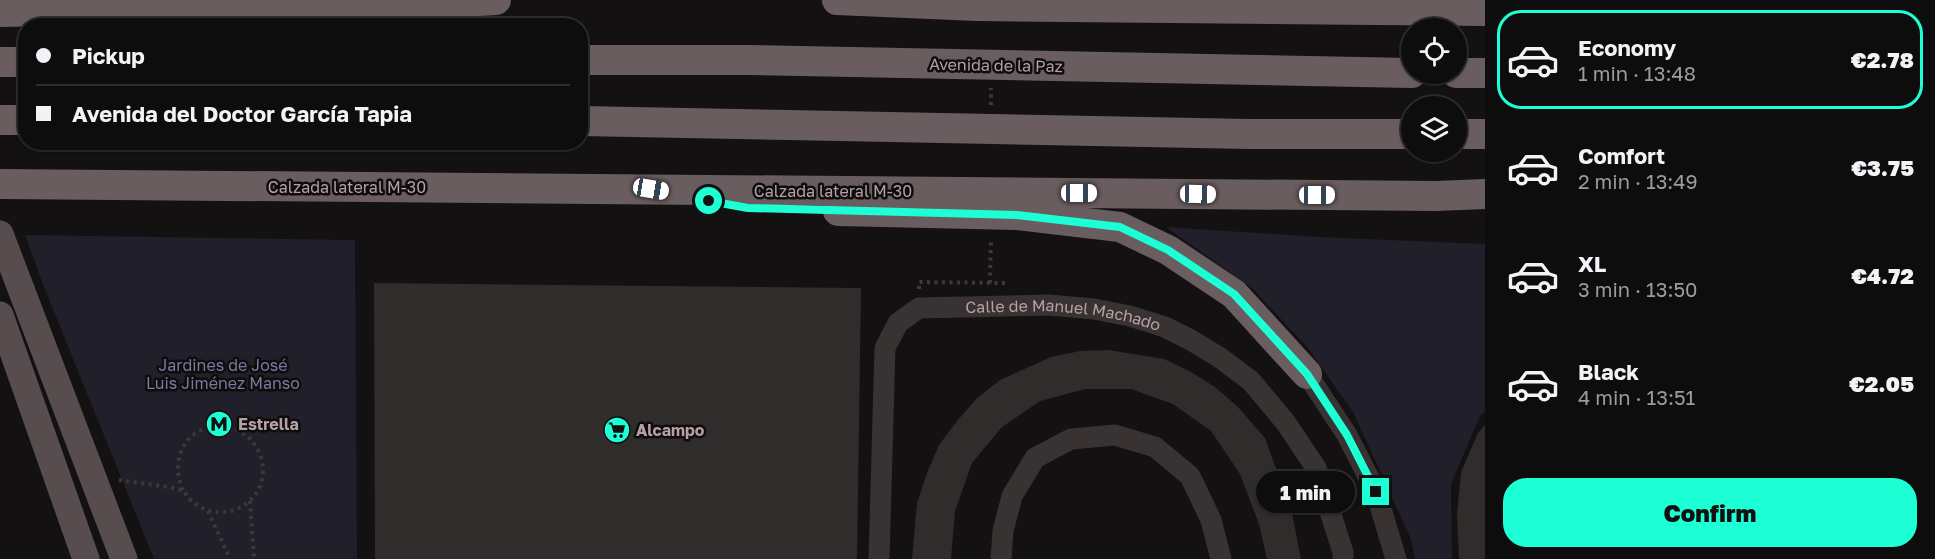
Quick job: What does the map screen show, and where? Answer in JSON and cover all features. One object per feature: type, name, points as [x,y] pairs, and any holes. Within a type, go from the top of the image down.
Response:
[{"type":"highway","points":[[0,12],[192,8],[339,9],[496,0]]},
{"type":"highway","points":[[837,0],[977,6],[1485,11]]},
{"type":"highway","name":"Avenida de la Paz","points":[[588,60],[748,60],[1401,73]]},
{"type":"highway","points":[[0,62],[18,62]]},
{"type":"highway","points":[[1467,74],[1485,74]]},
{"type":"highway","points":[[0,120],[18,120]]},
{"type":"highway","points":[[588,121],[1249,135],[1401,134]]},
{"type":"highway","points":[[1467,134],[1485,134]]},
{"type":"highway","name":"Calzada lateral M-30","points":[[0,184],[1436,196],[1485,194]]},
{"type":"highway","points":[[651,189],[748,208],[1017,215],[1120,227],[1168,250],[1234,294],[1307,374]]},
{"type":"highway","points":[[1436,196],[1485,201]]},
{"type":"main road","points":[[0,234],[124,559]]},
{"type":"main road","points":[[0,315],[86,559]]},
{"type":"street","name":"Calle de Manuel Machado","points":[[879,559],[885,348],[898,323],[918,308],[1049,305],[1094,309],[1130,316],[1165,327],[1219,357],[1251,381],[1286,423],[1316,468],[1343,552],[1343,559]]},
{"type":"street","points":[[1307,374],[1347,435],[1376,492],[1396,559]]},
{"type":"street","points":[[1001,559],[1003,531],[1012,496],[1035,458],[1071,439],[1115,435],[1155,447],[1190,476],[1211,520],[1221,559]]},
{"type":"path","points":[[918,282],[1010,283]]},
{"type":"path","points":[[216,426],[229,427],[242,432],[252,440],[263,464],[258,490],[250,501],[229,512],[207,510],[197,506],[183,491],[178,480],[177,467],[184,445],[192,436],[203,429],[216,426]]},
{"type":"path","points":[[116,480],[183,491]]},
{"type":"path","points":[[250,501],[254,559]]},
{"type":"path","points":[[207,510],[230,559]]},
{"type":"green space","points":[[1166,227],[1319,237],[1485,244],[1485,411],[1480,416],[1451,484],[1452,559],[1415,559],[1411,539],[1353,412],[1307,347],[1252,288]]},
{"type":"green space","name":"Jardines de José Luis Jiménez Manso","points":[[25,235],[355,240],[357,559],[154,559]]},
{"type":"building","name":"Alcampo","points":[[374,283],[861,288],[857,559],[375,559]]},
{"type":"building","points":[[1108,350],[1164,359],[1215,387],[1237,406],[1265,438],[1292,513],[1301,559],[1267,559],[1259,524],[1240,474],[1211,431],[1173,404],[1131,389],[1085,389],[1040,401],[1002,427],[972,463],[955,511],[951,559],[912,559],[917,503],[927,473],[939,445],[977,398],[1000,380],[1051,357],[1080,351]]},
{"type":"building","points":[[1485,425],[1485,559],[1459,559],[1457,515],[1461,472],[1478,433]]},
{"type":"place","name":"Estrella","points":[[219,424]]},
{"type":"place","name":"Alcampo","points":[[617,430]]},
{"type":"route","points":[[709,201],[748,208],[1017,215],[1120,227],[1168,250],[1234,294],[1307,374],[1347,435],[1376,492]]}]
